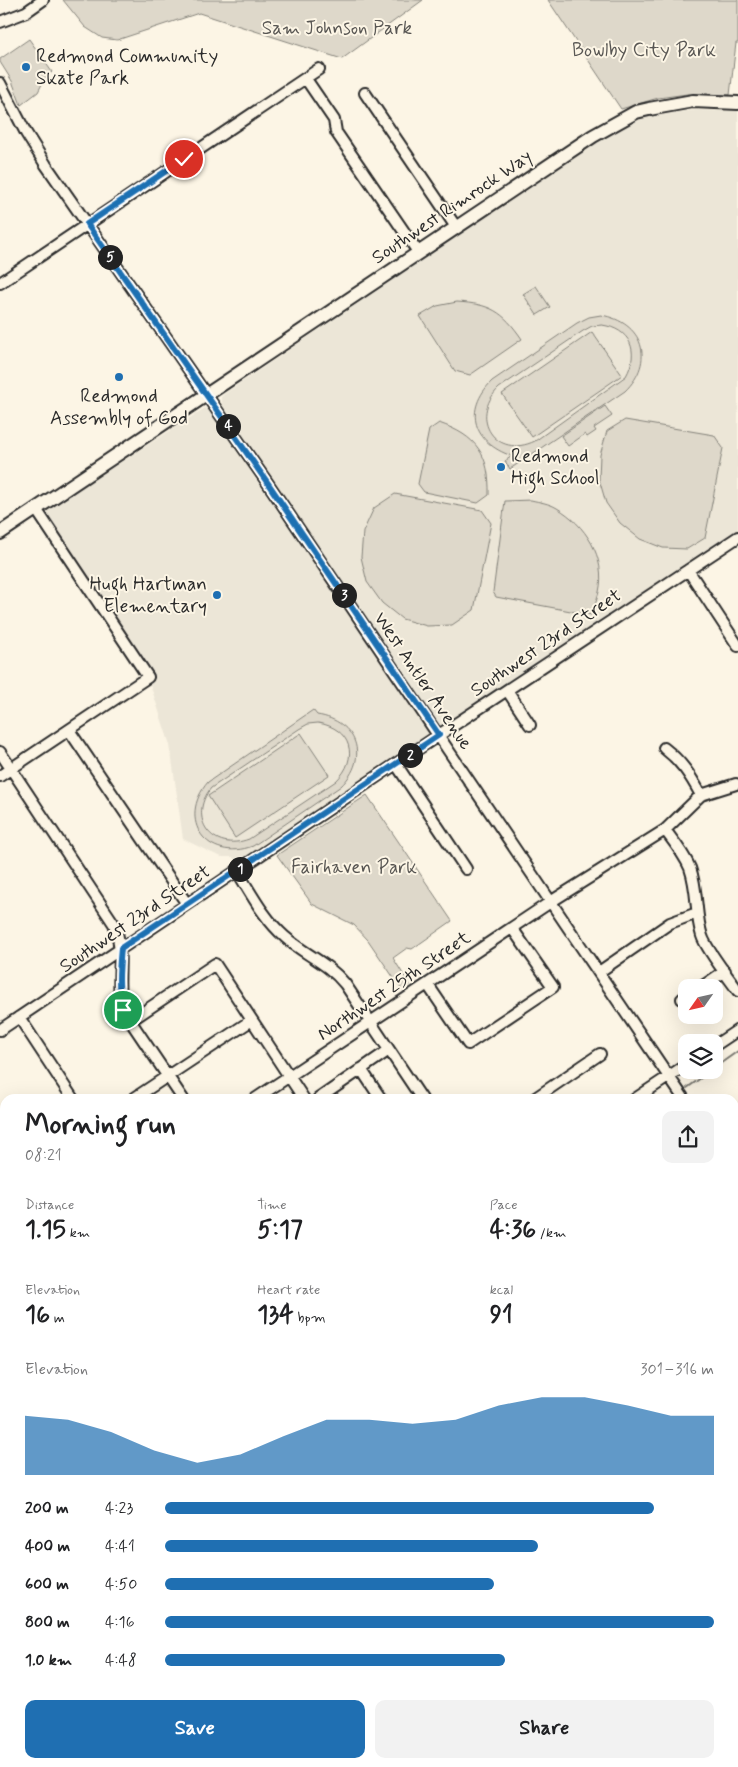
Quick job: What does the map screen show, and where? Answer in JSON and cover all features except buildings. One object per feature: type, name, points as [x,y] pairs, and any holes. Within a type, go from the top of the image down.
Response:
[{"type":"main road","name":"Southwest Rimrock Way","points":[[0,533],[456,226],[594,136],[636,112],[693,101],[738,102]]},
{"type":"street","points":[[0,22],[26,12],[43,0]]},
{"type":"street","points":[[0,283],[319,69]]},
{"type":"street","points":[[306,78],[334,120],[336,132],[418,252]]},
{"type":"street","name":"West Antler Avenue","points":[[0,84],[46,166],[206,395],[439,735],[681,1094]]},
{"type":"street","points":[[365,93],[456,226]]},
{"type":"street","points":[[0,776],[148,677],[36,510]]},
{"type":"street","name":"Southwest 23rd Street","points":[[0,1030],[738,537]]},
{"type":"street","points":[[688,570],[738,646]]},
{"type":"street","points":[[507,690],[530,725]]},
{"type":"street","points":[[69,730],[187,904]]},
{"type":"street","points":[[664,748],[678,759],[701,795],[736,784]]},
{"type":"street","points":[[0,752],[114,924],[119,935],[121,948],[120,1000],[130,1021],[180,1094]]},
{"type":"street","points":[[396,764],[466,870]]},
{"type":"street","name":"Northwest 25th Street","points":[[262,1094],[512,928],[665,830],[701,795]]},
{"type":"street","points":[[665,830],[685,858],[690,869],[696,912],[703,939],[738,991]]},
{"type":"street","points":[[237,871],[271,924],[285,937],[336,973],[345,984],[419,1094]]},
{"type":"street","points":[[599,972],[670,923],[696,912]]},
{"type":"street","points":[[428,985],[468,1044],[553,987],[512,928]]},
{"type":"street","points":[[130,1021],[215,964],[301,1094]]},
{"type":"street","points":[[713,979],[725,971]]},
{"type":"street","points":[[19,1017],[70,1094]]},
{"type":"street","points":[[140,1094],[252,1020]]},
{"type":"street","points":[[723,1040],[738,1030]]},
{"type":"street","points":[[325,1094],[389,1050]]},
{"type":"street","points":[[541,1094],[600,1054]]},
{"type":"street","points":[[361,1069],[377,1094]]},
{"type":"street","points":[[642,1094],[678,1070]]},
{"type":"shaded area","name":"Redmond High School","points":[[698,110],[738,111],[738,529],[445,726],[442,726],[222,404],[221,397],[611,132],[627,124],[661,113]]},
{"type":"shaded area","name":"Hugh Hartman Elementary","points":[[205,408],[209,411],[429,734],[427,738],[237,864],[233,857],[222,857],[183,839],[170,745],[150,684],[153,679],[152,673],[45,514],[47,510]]},
{"type":"green space","name":"Sam Johnson Park","points":[[63,0],[423,0],[342,59],[199,13],[117,40],[102,38],[85,27]]},
{"type":"green space","name":"Bowlby City Park","points":[[548,0],[738,0],[738,43],[736,43],[730,95],[687,94],[658,98],[621,109]]},
{"type":"green space","name":"Redmond Community Skate Park","points":[[29,39],[52,72],[45,78],[38,92],[21,105],[12,81],[0,59]]},
{"type":"green space","points":[[536,286],[550,307],[537,315],[523,294]]},
{"type":"green space","points":[[457,302],[487,307],[495,311],[515,329],[522,339],[470,375],[455,371],[420,316],[437,306]]},
{"type":"green space","points":[[601,315],[615,319],[627,326],[635,334],[640,344],[642,356],[635,379],[625,391],[510,469],[505,461],[512,456],[488,443],[476,424],[477,403],[492,381],[577,323],[589,317]],"holes":[[[592,326],[612,327],[626,336],[630,343],[632,358],[626,376],[535,441],[521,445],[509,445],[498,440],[491,433],[486,423],[486,412],[490,400],[499,388]]]},
{"type":"green space","points":[[592,332],[622,375],[532,437],[502,394]]},
{"type":"green space","points":[[605,406],[612,416],[594,428],[596,431],[587,437],[585,434],[568,446],[561,436]]},
{"type":"green space","points":[[625,420],[714,435],[723,448],[705,538],[687,549],[663,548],[640,539],[620,523],[606,503],[599,479],[600,455],[607,431]]},
{"type":"green space","points":[[439,423],[463,434],[472,441],[484,458],[489,481],[489,495],[478,503],[424,492],[418,484],[429,430]]},
{"type":"green space","points":[[395,494],[482,510],[491,523],[474,610],[452,625],[427,626],[402,619],[382,603],[367,582],[361,557],[363,532],[374,508]]},
{"type":"green space","points":[[531,500],[551,505],[567,515],[592,543],[600,567],[601,579],[592,615],[496,597],[493,592],[505,501]]},
{"type":"green space","points":[[313,710],[317,715],[342,725],[355,742],[357,753],[355,764],[350,775],[341,786],[253,846],[237,850],[222,849],[210,843],[201,835],[196,823],[195,810],[199,796],[208,782]],"holes":[[[318,723],[329,726],[345,737],[350,754],[348,763],[336,781],[249,839],[236,842],[224,841],[214,837],[207,830],[203,821],[202,811],[204,799],[211,788],[308,724]]]},
{"type":"green space","points":[[301,733],[329,775],[235,838],[208,796]]},
{"type":"green space","name":"Fairhaven Park","points":[[367,795],[452,921],[412,949],[407,948],[393,958],[410,985],[402,990],[368,940],[354,925],[312,904],[277,855]]},
{"type":"waterway","points":[[723,1062],[738,1051]]},
{"type":"waterway","points":[[687,1088],[700,1079]]},
{"type":"place","name":"Redmond Community Skate Park","points":[[26,67]]},
{"type":"place","name":"Redmond Assembly of God","points":[[119,377]]},
{"type":"place","name":"Redmond High School","points":[[501,467]]},
{"type":"place","name":"Hugh Hartman Elementary","points":[[217,595]]},
{"type":"route","points":[[123,1010],[119,988],[121,948],[439,735],[267,482],[87,224],[184,159]]}]
